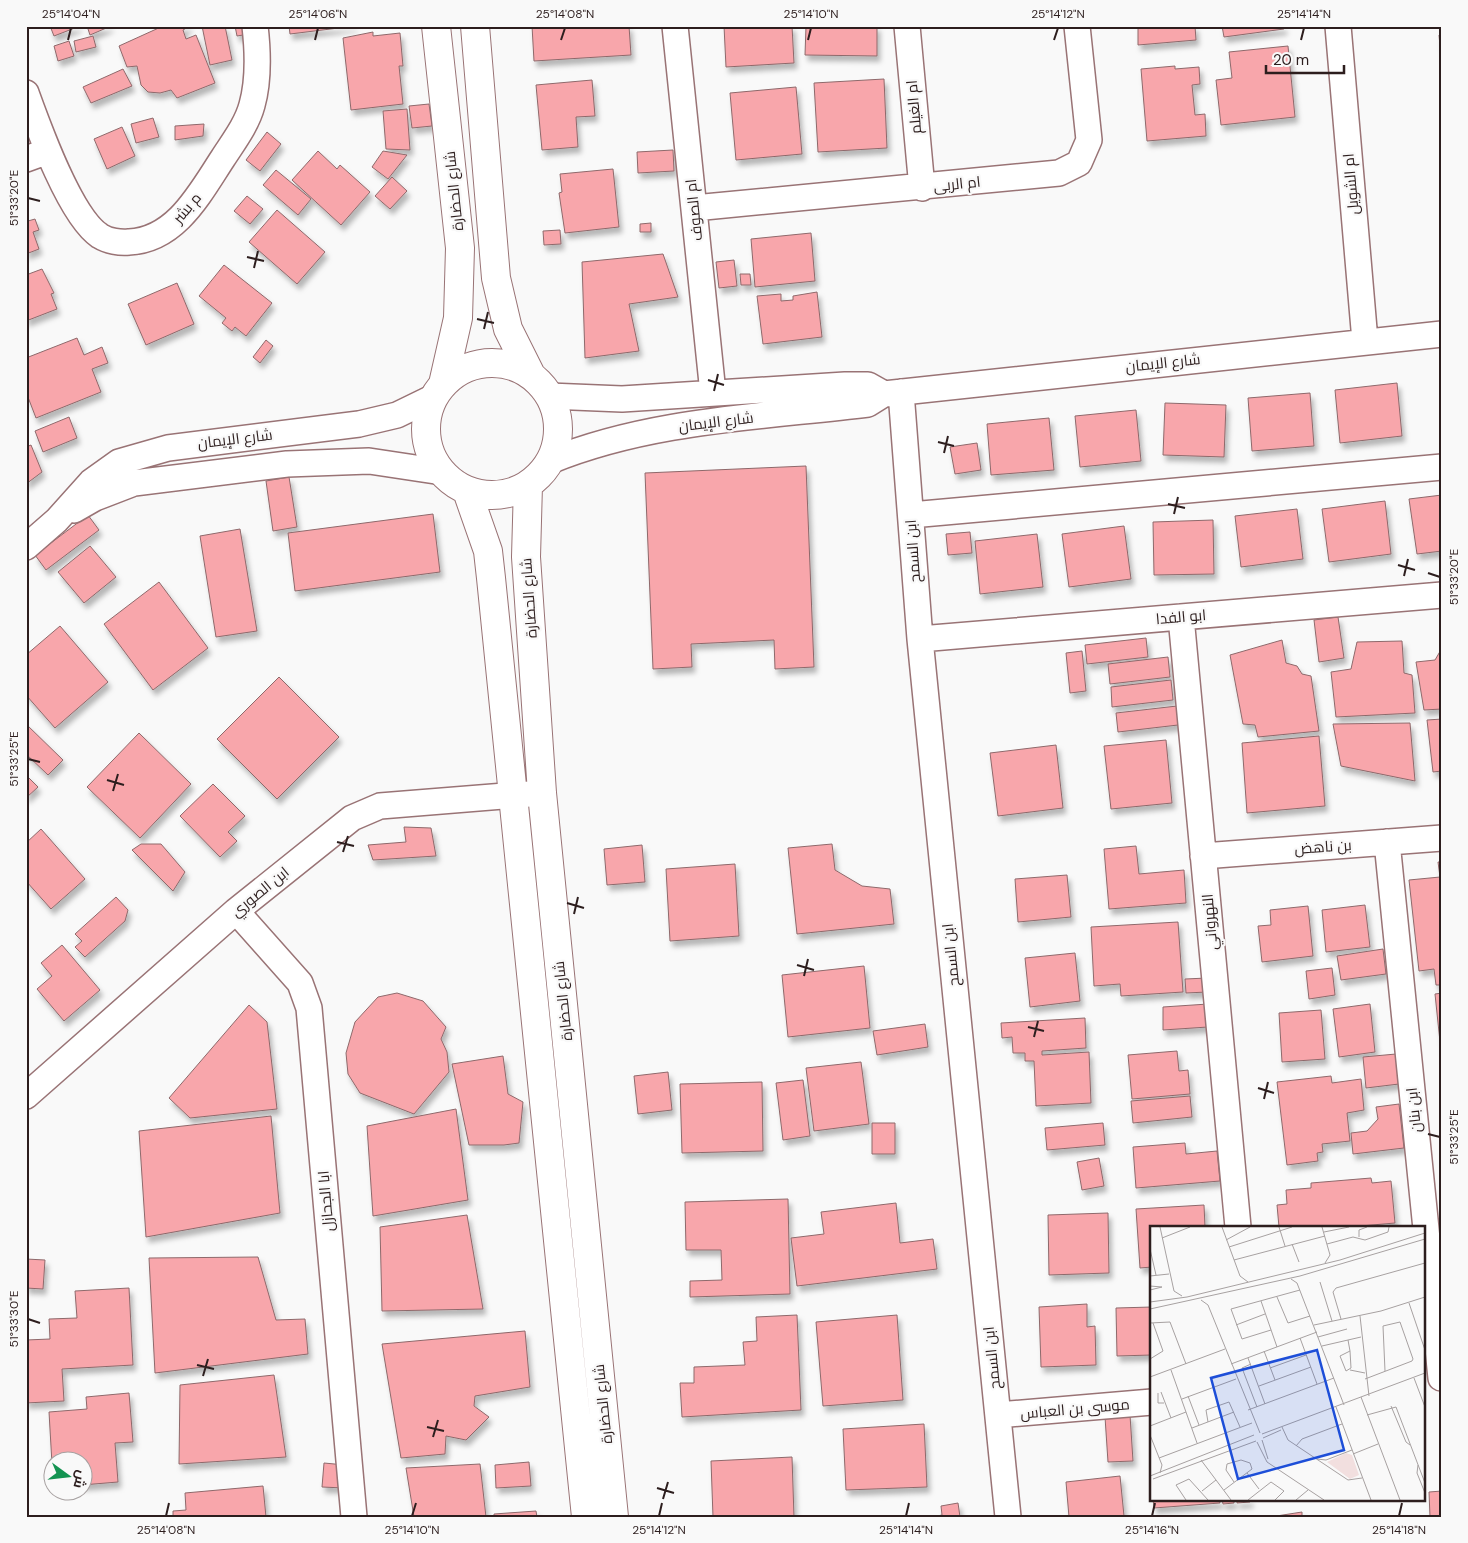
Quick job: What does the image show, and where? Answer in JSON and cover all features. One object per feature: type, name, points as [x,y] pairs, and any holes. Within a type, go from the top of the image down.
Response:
[{"type":"street","name":"م بشر","points":[[26,93],[37,155],[87,225],[102,237],[121,243],[145,242],[172,227],[200,193],[245,123],[252,105],[258,51],[255,26]]},
{"type":"street","name":"شارع الحضارة","points":[[436,26],[460,248],[458,318],[439,391]]},
{"type":"street","points":[[475,26],[496,278],[508,329],[530,375],[549,396],[556,412],[558,428],[556,445],[550,461],[528,485],[514,492],[482,495],[467,491],[453,483],[433,459],[427,444],[426,428],[439,391],[456,374],[470,367],[485,363],[517,368],[530,375]]},
{"type":"street","name":"ام الصوف","points":[[675,26],[712,394]]},
{"type":"street","name":"ام الغيلم","points":[[907,26],[922,188]]},
{"type":"street","name":"ام الربى","points":[[694,208],[922,188],[1059,173],[1079,163],[1089,140],[1077,26]]},
{"type":"street","name":"ام الشويل","points":[[1338,26],[1365,341]]},
{"type":"street","name":"شارع الإيمان","points":[[550,461],[582,448],[645,431],[868,404],[893,393],[1442,334]]},
{"type":"street","name":"شارع الإيمان","points":[[549,396],[622,399],[868,385],[893,393]]},
{"type":"street","name":"شارع الإيمان","points":[[26,546],[57,520],[91,482],[119,462],[168,448],[359,424],[397,415],[439,391]]},
{"type":"street","name":"ابن السمح","points":[[893,393],[911,515],[920,639],[1008,1517]]},
{"type":"street","name":"شارع الإيمان","points":[[57,520],[95,498],[134,483],[181,476],[286,464],[369,461],[442,472]]},
{"type":"street","points":[[911,515],[1442,467]]},
{"type":"street","name":"شارع الحضارة","points":[[528,485],[526,557],[542,793],[614,1517]]},
{"type":"street","name":"شارع الحضارة","points":[[467,491],[488,551],[515,794],[586,1517]]},
{"type":"street","name":"ابو الفدا","points":[[920,639],[1442,595]]},
{"type":"street","name":"النهرواني","points":[[1181,617],[1238,1226]]},
{"type":"street","name":"ابن الصوري","points":[[26,1096],[236,911],[352,818],[380,806],[542,793]]},
{"type":"street","name":"بن ناهض","points":[[1204,856],[1442,838]]},
{"type":"street","name":"ابن بنان","points":[[1387,842],[1422,1226]]},
{"type":"street","name":"ابا الجحازل","points":[[236,911],[300,984],[309,1008],[354,1517]]},
{"type":"street","name":"ابن بنان","points":[[1426,1269],[1436,1379]]},
{"type":"street","name":"موسى بن العباس","points":[[998,1415],[1150,1402]]},
{"type":"building","points":[[50,26],[80,26],[54,36]]},
{"type":"building","points":[[87,26],[111,26],[90,35]]},
{"type":"building","points":[[163,26],[190,26],[183,30],[186,39],[196,35],[215,83],[177,98],[171,90],[160,93],[148,92],[141,85],[137,66],[127,67],[119,46]]},
{"type":"building","points":[[202,26],[225,26],[232,60],[210,65]]},
{"type":"building","points":[[235,26],[248,26],[249,34],[237,36]]},
{"type":"building","points":[[289,26],[355,26],[290,34]]},
{"type":"building","points":[[532,26],[629,26],[631,55],[534,61]]},
{"type":"building","points":[[724,26],[792,26],[794,63],[726,67]]},
{"type":"building","points":[[806,26],[877,26],[877,56],[805,55]]},
{"type":"building","points":[[1138,26],[1195,26],[1196,40],[1138,45]]},
{"type":"building","points":[[1222,26],[1284,26],[1284,29],[1224,37]]},
{"type":"building","points":[[373,32],[373,36],[400,33],[403,66],[399,66],[403,104],[351,110],[343,38]]},
{"type":"building","points":[[1442,34],[1442,70],[1439,35]]},
{"type":"building","points":[[93,36],[96,47],[76,52],[74,41]]},
{"type":"building","points":[[69,41],[74,56],[58,61],[54,46]]},
{"type":"building","points":[[1288,46],[1295,117],[1221,125],[1216,80],[1232,78],[1229,52]]},
{"type":"building","points":[[1175,66],[1175,69],[1199,67],[1200,84],[1192,85],[1195,115],[1205,114],[1206,136],[1147,141],[1141,69]]},
{"type":"building","points":[[123,69],[132,86],[91,103],[83,87]]},
{"type":"building","points":[[884,79],[887,148],[818,152],[814,83]]},
{"type":"building","points":[[592,80],[595,116],[576,117],[578,147],[542,150],[536,85]]},
{"type":"building","points":[[796,87],[802,154],[736,160],[730,93]]},
{"type":"building","points":[[429,104],[432,126],[412,128],[409,106]]},
{"type":"building","points":[[407,109],[410,150],[386,149],[383,111]]},
{"type":"building","points":[[153,118],[159,137],[136,143],[131,124]]},
{"type":"building","points":[[204,124],[203,136],[175,140],[175,126]]},
{"type":"building","points":[[122,127],[135,156],[107,169],[94,139]]},
{"type":"building","points":[[267,132],[281,144],[260,171],[246,160]]},
{"type":"building","points":[[673,150],[674,171],[638,173],[637,152]]},
{"type":"building","points":[[318,151],[337,169],[340,165],[370,192],[341,225],[292,180]]},
{"type":"building","points":[[383,151],[407,155],[388,179],[372,167]]},
{"type":"building","points":[[613,169],[619,227],[565,233],[559,193],[562,192],[560,174]]},
{"type":"building","points":[[276,170],[311,199],[298,215],[263,185]]},
{"type":"building","points":[[392,177],[407,191],[390,209],[375,196]]},
{"type":"building","points":[[247,196],[263,209],[250,224],[234,211]]},
{"type":"building","points":[[277,210],[325,252],[297,284],[249,242]]},
{"type":"building","points":[[26,217],[28,221],[35,219],[39,230],[33,232],[39,249],[26,254]]},
{"type":"building","points":[[651,223],[651,232],[640,232],[640,224]]},
{"type":"building","points":[[560,230],[561,244],[544,245],[543,231]]},
{"type":"building","points":[[811,233],[815,281],[755,287],[751,239]]},
{"type":"building","points":[[663,254],[678,297],[629,304],[639,351],[585,358],[582,262]]},
{"type":"building","points":[[734,260],[737,286],[719,288],[716,262]]},
{"type":"building","points":[[224,265],[272,303],[246,336],[235,327],[232,331],[222,323],[226,318],[199,296]]},
{"type":"building","points":[[42,269],[54,293],[51,294],[57,309],[26,321],[26,275]]},
{"type":"building","points":[[740,274],[750,274],[751,285],[741,285]]},
{"type":"building","points":[[177,283],[194,324],[146,345],[128,304]]},
{"type":"building","points":[[817,292],[822,337],[763,344],[757,296],[781,294],[781,301],[793,300],[793,296]]},
{"type":"building","points":[[77,338],[84,355],[102,347],[108,363],[92,369],[101,392],[36,418],[26,392],[26,358]]},
{"type":"building","points":[[266,340],[273,346],[260,363],[253,357]]},
{"type":"building","points":[[1397,383],[1402,436],[1340,443],[1335,390]]},
{"type":"building","points":[[1310,393],[1314,446],[1252,451],[1248,398]]},
{"type":"building","points":[[1165,403],[1226,405],[1224,457],[1163,455]]},
{"type":"building","points":[[1136,410],[1141,461],[1080,467],[1075,416]]},
{"type":"building","points":[[69,417],[77,438],[43,452],[35,431]]},
{"type":"building","points":[[1049,418],[1054,470],[991,475],[987,424]]},
{"type":"building","points":[[977,443],[981,470],[955,474],[950,447]]},
{"type":"building","points":[[31,445],[42,472],[26,484],[26,447]]},
{"type":"building","points":[[806,466],[814,667],[775,669],[774,640],[691,644],[692,667],[653,669],[645,473]]},
{"type":"building","points":[[289,477],[297,527],[273,531],[266,481]]},
{"type":"building","points":[[1442,495],[1442,551],[1417,554],[1409,499]]},
{"type":"building","points":[[1385,501],[1391,554],[1329,562],[1322,509]]},
{"type":"building","points":[[1297,509],[1303,559],[1241,567],[1235,516]]},
{"type":"building","points":[[433,514],[440,572],[295,591],[288,533]]},
{"type":"building","points":[[88,515],[99,530],[46,570],[35,555]]},
{"type":"building","points":[[1213,520],[1214,574],[1154,575],[1153,522]]},
{"type":"building","points":[[1124,526],[1131,579],[1069,587],[1062,534]]},
{"type":"building","points":[[240,529],[257,631],[216,637],[200,536]]},
{"type":"building","points":[[970,532],[972,553],[948,555],[946,534]]},
{"type":"building","points":[[1037,534],[1043,587],[980,594],[975,541]]},
{"type":"building","points":[[90,546],[116,577],[84,603],[58,572]]},
{"type":"building","points":[[159,582],[208,648],[153,690],[104,624]]},
{"type":"building","points":[[1338,617],[1344,658],[1319,662],[1314,620]]},
{"type":"building","points":[[60,626],[108,682],[55,728],[26,695],[26,655]]},
{"type":"building","points":[[1146,638],[1148,657],[1087,664],[1085,645]]},
{"type":"building","points":[[1282,640],[1286,663],[1297,666],[1302,674],[1311,676],[1319,731],[1258,737],[1255,725],[1243,724],[1230,655]]},
{"type":"building","points":[[1402,641],[1404,673],[1412,675],[1415,713],[1336,717],[1331,672],[1351,669],[1357,642]]},
{"type":"building","points":[[1442,648],[1442,709],[1424,710],[1416,662],[1435,660]]},
{"type":"building","points":[[1082,651],[1086,691],[1070,693],[1066,653]]},
{"type":"building","points":[[1168,657],[1170,677],[1110,684],[1108,664]]},
{"type":"building","points":[[279,677],[339,737],[277,799],[217,739]]},
{"type":"building","points":[[1171,680],[1173,700],[1112,707],[1111,687]]},
{"type":"building","points":[[1177,706],[1178,725],[1118,732],[1116,713]]},
{"type":"building","points":[[1442,719],[1442,771],[1433,772],[1427,720]]},
{"type":"building","points":[[1410,723],[1415,781],[1341,766],[1333,724]]},
{"type":"building","points":[[26,724],[63,760],[48,775],[26,754]]},
{"type":"building","points":[[139,733],[191,784],[140,838],[87,787]]},
{"type":"building","points":[[1319,736],[1325,806],[1247,813],[1242,743]]},
{"type":"building","points":[[1166,740],[1172,803],[1111,809],[1104,746]]},
{"type":"building","points":[[1056,745],[1063,808],[998,816],[990,753]]},
{"type":"building","points":[[26,775],[38,787],[26,798]]},
{"type":"building","points":[[213,784],[245,816],[228,832],[237,841],[220,857],[180,816]]},
{"type":"building","points":[[404,827],[431,828],[436,856],[373,860],[368,845],[406,842]]},
{"type":"building","points":[[41,829],[85,879],[51,909],[26,881],[26,843]]},
{"type":"building","points":[[141,844],[161,844],[185,872],[173,891],[132,850]]},
{"type":"building","points":[[832,844],[835,870],[862,886],[890,889],[894,924],[797,934],[788,848]]},
{"type":"building","points":[[642,845],[645,882],[607,885],[604,849]]},
{"type":"building","points":[[1136,846],[1139,874],[1184,870],[1186,903],[1109,909],[1104,849]]},
{"type":"building","points":[[1438,862],[1442,862],[1442,985],[1436,985],[1434,969],[1419,971],[1409,880],[1440,877]]},
{"type":"building","points":[[735,864],[739,936],[670,941],[666,869]]},
{"type":"building","points":[[1067,875],[1071,917],[1018,922],[1015,879]]},
{"type":"building","points":[[116,897],[128,910],[125,921],[85,957],[75,947],[82,941],[75,934]]},
{"type":"building","points":[[1365,905],[1370,947],[1326,952],[1322,910]]},
{"type":"building","points":[[1308,906],[1313,956],[1262,962],[1258,926],[1271,925],[1270,910]]},
{"type":"building","points":[[1178,922],[1183,992],[1121,996],[1120,984],[1094,986],[1091,927]]},
{"type":"building","points":[[62,945],[100,990],[64,1021],[37,989],[52,976],[41,963]]},
{"type":"building","points":[[1383,949],[1386,974],[1341,980],[1337,956]]},
{"type":"building","points":[[1075,953],[1080,1001],[1030,1007],[1025,958]]},
{"type":"building","points":[[864,966],[870,1028],[788,1037],[782,975]]},
{"type":"building","points":[[1332,968],[1335,995],[1309,999],[1306,971]]},
{"type":"building","points":[[1207,978],[1207,992],[1186,993],[1185,979]]},
{"type":"building","points":[[397,993],[423,1001],[446,1027],[441,1039],[447,1052],[449,1072],[414,1114],[360,1093],[348,1074],[346,1053],[355,1022],[378,997]]},
{"type":"building","points":[[1442,993],[1442,1061],[1435,994]]},
{"type":"building","points":[[1208,1004],[1208,1027],[1163,1030],[1163,1007]]},
{"type":"building","points":[[1370,1004],[1375,1052],[1339,1057],[1333,1009]]},
{"type":"building","points":[[249,1005],[267,1022],[277,1109],[190,1118],[169,1098]]},
{"type":"building","points":[[1321,1010],[1325,1059],[1282,1062],[1279,1013]]},
{"type":"building","points":[[1085,1018],[1086,1048],[1042,1051],[1042,1055],[1089,1052],[1091,1103],[1036,1106],[1034,1061],[1025,1061],[1025,1053],[1013,1053],[1012,1037],[1002,1038],[1001,1023]]},
{"type":"building","points":[[925,1024],[928,1047],[877,1055],[873,1031]]},
{"type":"building","points":[[1177,1051],[1179,1071],[1188,1070],[1190,1094],[1132,1099],[1128,1055]]},
{"type":"building","points":[[1396,1054],[1399,1084],[1366,1088],[1363,1057]]},
{"type":"building","points":[[503,1056],[508,1094],[523,1102],[519,1143],[469,1145],[452,1064]]},
{"type":"building","points":[[861,1062],[869,1124],[814,1131],[806,1068]]},
{"type":"building","points":[[668,1072],[672,1110],[638,1114],[634,1076]]},
{"type":"building","points":[[1331,1076],[1332,1083],[1361,1079],[1364,1110],[1347,1113],[1350,1141],[1322,1144],[1323,1152],[1317,1153],[1318,1161],[1287,1165],[1277,1082]]},
{"type":"building","points":[[803,1080],[810,1136],[783,1140],[776,1083]]},
{"type":"building","points":[[762,1082],[763,1151],[682,1153],[680,1084]]},
{"type":"building","points":[[1190,1096],[1192,1117],[1133,1123],[1131,1101]]},
{"type":"building","points":[[1399,1104],[1404,1148],[1353,1154],[1351,1133],[1367,1131],[1378,1119],[1376,1107]]},
{"type":"building","points":[[456,1109],[468,1200],[373,1216],[367,1126]]},
{"type":"building","points":[[271,1116],[280,1213],[146,1237],[139,1131]]},
{"type":"building","points":[[872,1123],[895,1123],[895,1154],[872,1154]]},
{"type":"building","points":[[1103,1123],[1105,1145],[1047,1150],[1045,1128]]},
{"type":"building","points":[[1185,1143],[1186,1154],[1217,1151],[1220,1181],[1136,1188],[1133,1147]]},
{"type":"building","points":[[1099,1158],[1104,1186],[1082,1190],[1077,1162]]},
{"type":"building","points":[[1371,1178],[1372,1183],[1391,1181],[1395,1223],[1360,1226],[1279,1226],[1277,1205],[1287,1204],[1286,1190],[1311,1188],[1311,1183]]},
{"type":"building","points":[[788,1199],[790,1294],[690,1297],[690,1281],[722,1280],[721,1250],[686,1250],[685,1202]]},
{"type":"building","points":[[896,1203],[900,1243],[933,1239],[937,1269],[797,1286],[791,1238],[824,1234],[821,1212]]},
{"type":"building","points":[[1204,1205],[1205,1226],[1150,1226],[1150,1267],[1140,1268],[1136,1209]]},
{"type":"building","points":[[1108,1213],[1109,1273],[1049,1275],[1048,1215]]},
{"type":"building","points":[[467,1215],[483,1309],[382,1311],[380,1227]]},
{"type":"building","points":[[258,1257],[276,1320],[305,1319],[308,1354],[155,1373],[149,1258]]},
{"type":"building","points":[[26,1259],[45,1260],[43,1289],[26,1288]]},
{"type":"building","points":[[129,1288],[133,1365],[62,1369],[64,1401],[26,1403],[26,1340],[50,1339],[49,1319],[77,1318],[75,1291]]},
{"type":"building","points":[[1087,1304],[1087,1327],[1095,1326],[1096,1365],[1041,1367],[1039,1307]]},
{"type":"building","points":[[1150,1307],[1150,1355],[1117,1356],[1116,1308]]},
{"type":"building","points":[[797,1315],[801,1410],[682,1417],[680,1383],[694,1383],[694,1367],[745,1365],[743,1342],[757,1341],[756,1317]]},
{"type":"building","points":[[897,1315],[903,1400],[823,1406],[816,1322]]},
{"type":"building","points":[[525,1331],[530,1387],[475,1396],[474,1406],[489,1417],[466,1440],[446,1436],[445,1454],[401,1458],[382,1344]]},
{"type":"building","points":[[274,1375],[286,1457],[179,1464],[180,1385]]},
{"type":"building","points":[[129,1393],[133,1442],[115,1443],[118,1482],[92,1484],[92,1450],[51,1450],[49,1412],[87,1409],[86,1397]]},
{"type":"building","points":[[1130,1415],[1133,1461],[1108,1462],[1105,1417]]},
{"type":"building","points":[[924,1424],[927,1487],[846,1490],[843,1429]]},
{"type":"building","points":[[792,1457],[794,1517],[713,1517],[711,1461]]},
{"type":"building","points":[[529,1462],[531,1486],[496,1488],[495,1465]]},
{"type":"building","points":[[324,1463],[345,1465],[344,1488],[322,1487]]},
{"type":"building","points":[[480,1464],[486,1517],[414,1517],[406,1468]]},
{"type":"building","points":[[1120,1476],[1124,1516],[1069,1517],[1066,1482]]},
{"type":"building","points":[[263,1486],[266,1517],[173,1517],[173,1511],[186,1510],[185,1493]]},
{"type":"building","points":[[1442,1491],[1442,1517],[1430,1517],[1429,1492]]},
{"type":"building","points":[[1153,1500],[1219,1500],[1220,1503],[1154,1508]]},
{"type":"building","points":[[1222,1500],[1234,1500],[1234,1503],[1223,1504]]},
{"type":"building","points":[[1237,1500],[1250,1500],[1250,1502],[1237,1503]]},
{"type":"building","points":[[958,1503],[960,1517],[932,1517],[942,1515],[941,1506]]},
{"type":"building","points":[[536,1511],[537,1517],[494,1517],[494,1514]]},
{"type":"building","points":[[1302,1512],[1302,1517],[1270,1517]]}]
